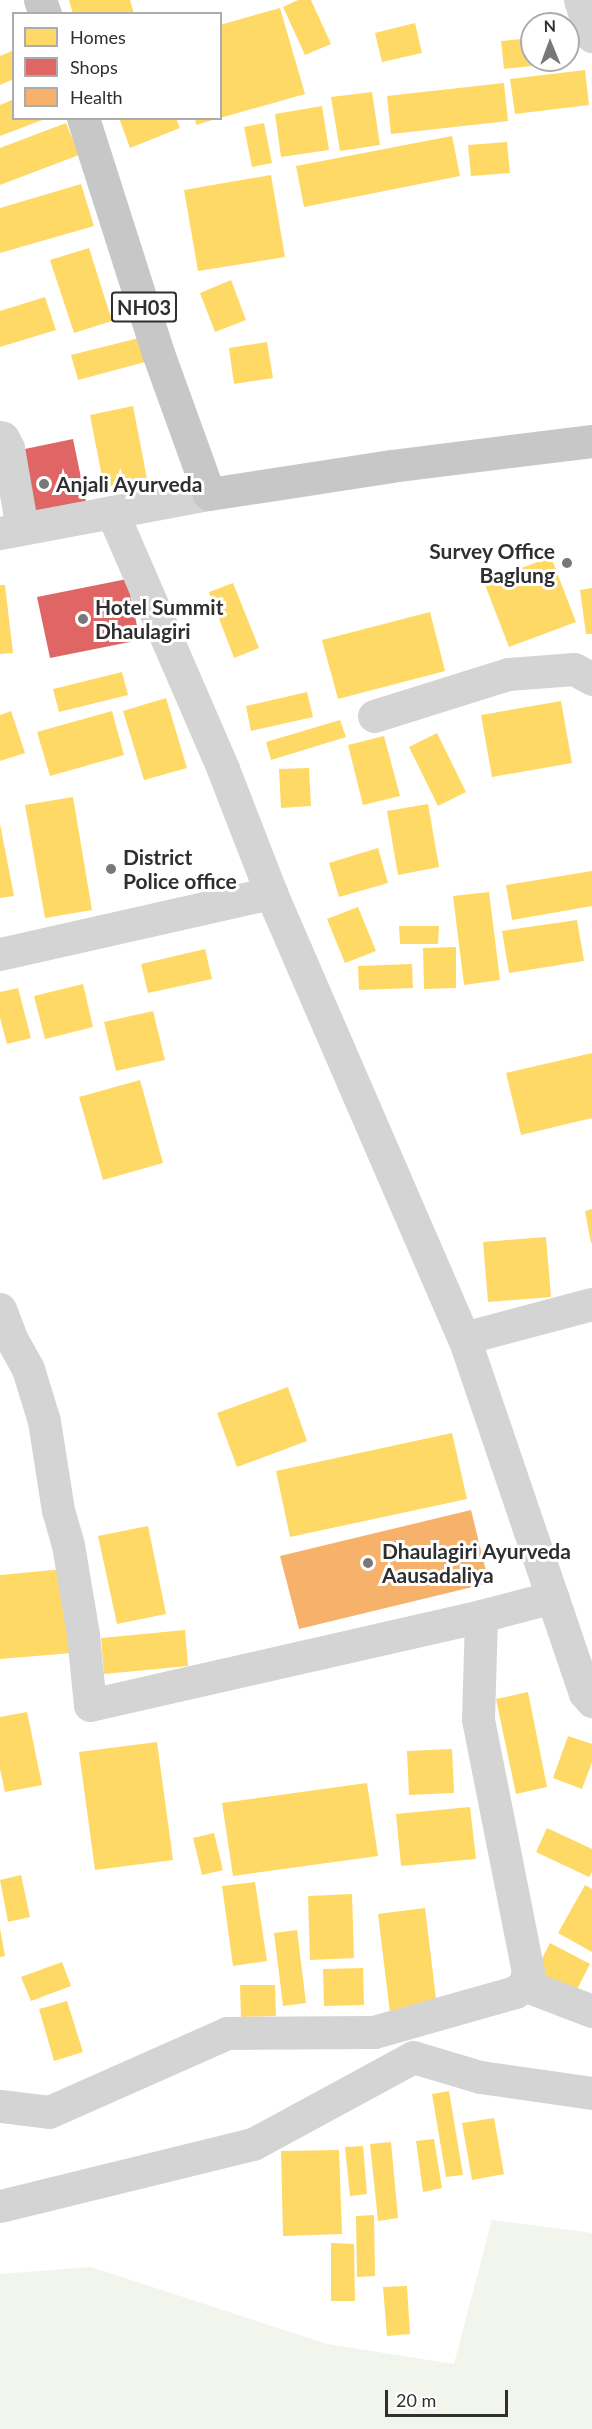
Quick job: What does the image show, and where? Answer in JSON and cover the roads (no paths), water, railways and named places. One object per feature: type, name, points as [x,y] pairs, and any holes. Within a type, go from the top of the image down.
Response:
[{"type":"main road","name":"NH03","points":[[83,120],[105,181],[158,353],[209,494]]},
{"type":"main road","points":[[209,494],[391,466],[592,441]]},
{"type":"street","points":[[580,0],[592,36]]},
{"type":"street","points":[[0,437],[3,438],[8,448],[11,530],[209,494]]},
{"type":"street","points":[[112,512],[223,769],[271,893],[464,1338],[585,1693],[592,1701]]},
{"type":"street","points":[[374,716],[508,674],[574,669],[592,679]]},
{"type":"street","points":[[0,954],[271,893]]},
{"type":"street","points":[[464,1338],[592,1304]]},
{"type":"street","points":[[0,1309],[12,1340],[28,1369],[44,1421],[58,1510],[73,1573],[83,1635],[90,1705],[481,1616],[552,1597]]},
{"type":"street","points":[[0,2106],[50,2112],[227,2032],[374,2032],[516,1992],[524,1984],[528,1972],[478,1719],[481,1616]]},
{"type":"street","points":[[524,1984],[592,2011]]},
{"type":"street","points":[[0,2206],[253,2144],[413,2057],[480,2077],[592,2093]]},
{"type":"place","name":"Anjali Ayurveda","points":[[44,484]]},
{"type":"place","name":"Survey Office Baglung","points":[[567,563]]},
{"type":"place","name":"Hotel Summit Dhaulagiri","points":[[83,619]]},
{"type":"place","name":"District Police office","points":[[111,869]]},
{"type":"place","name":"Dhaulagiri Ayurveda Aausadaliya","points":[[368,1563]]}]
